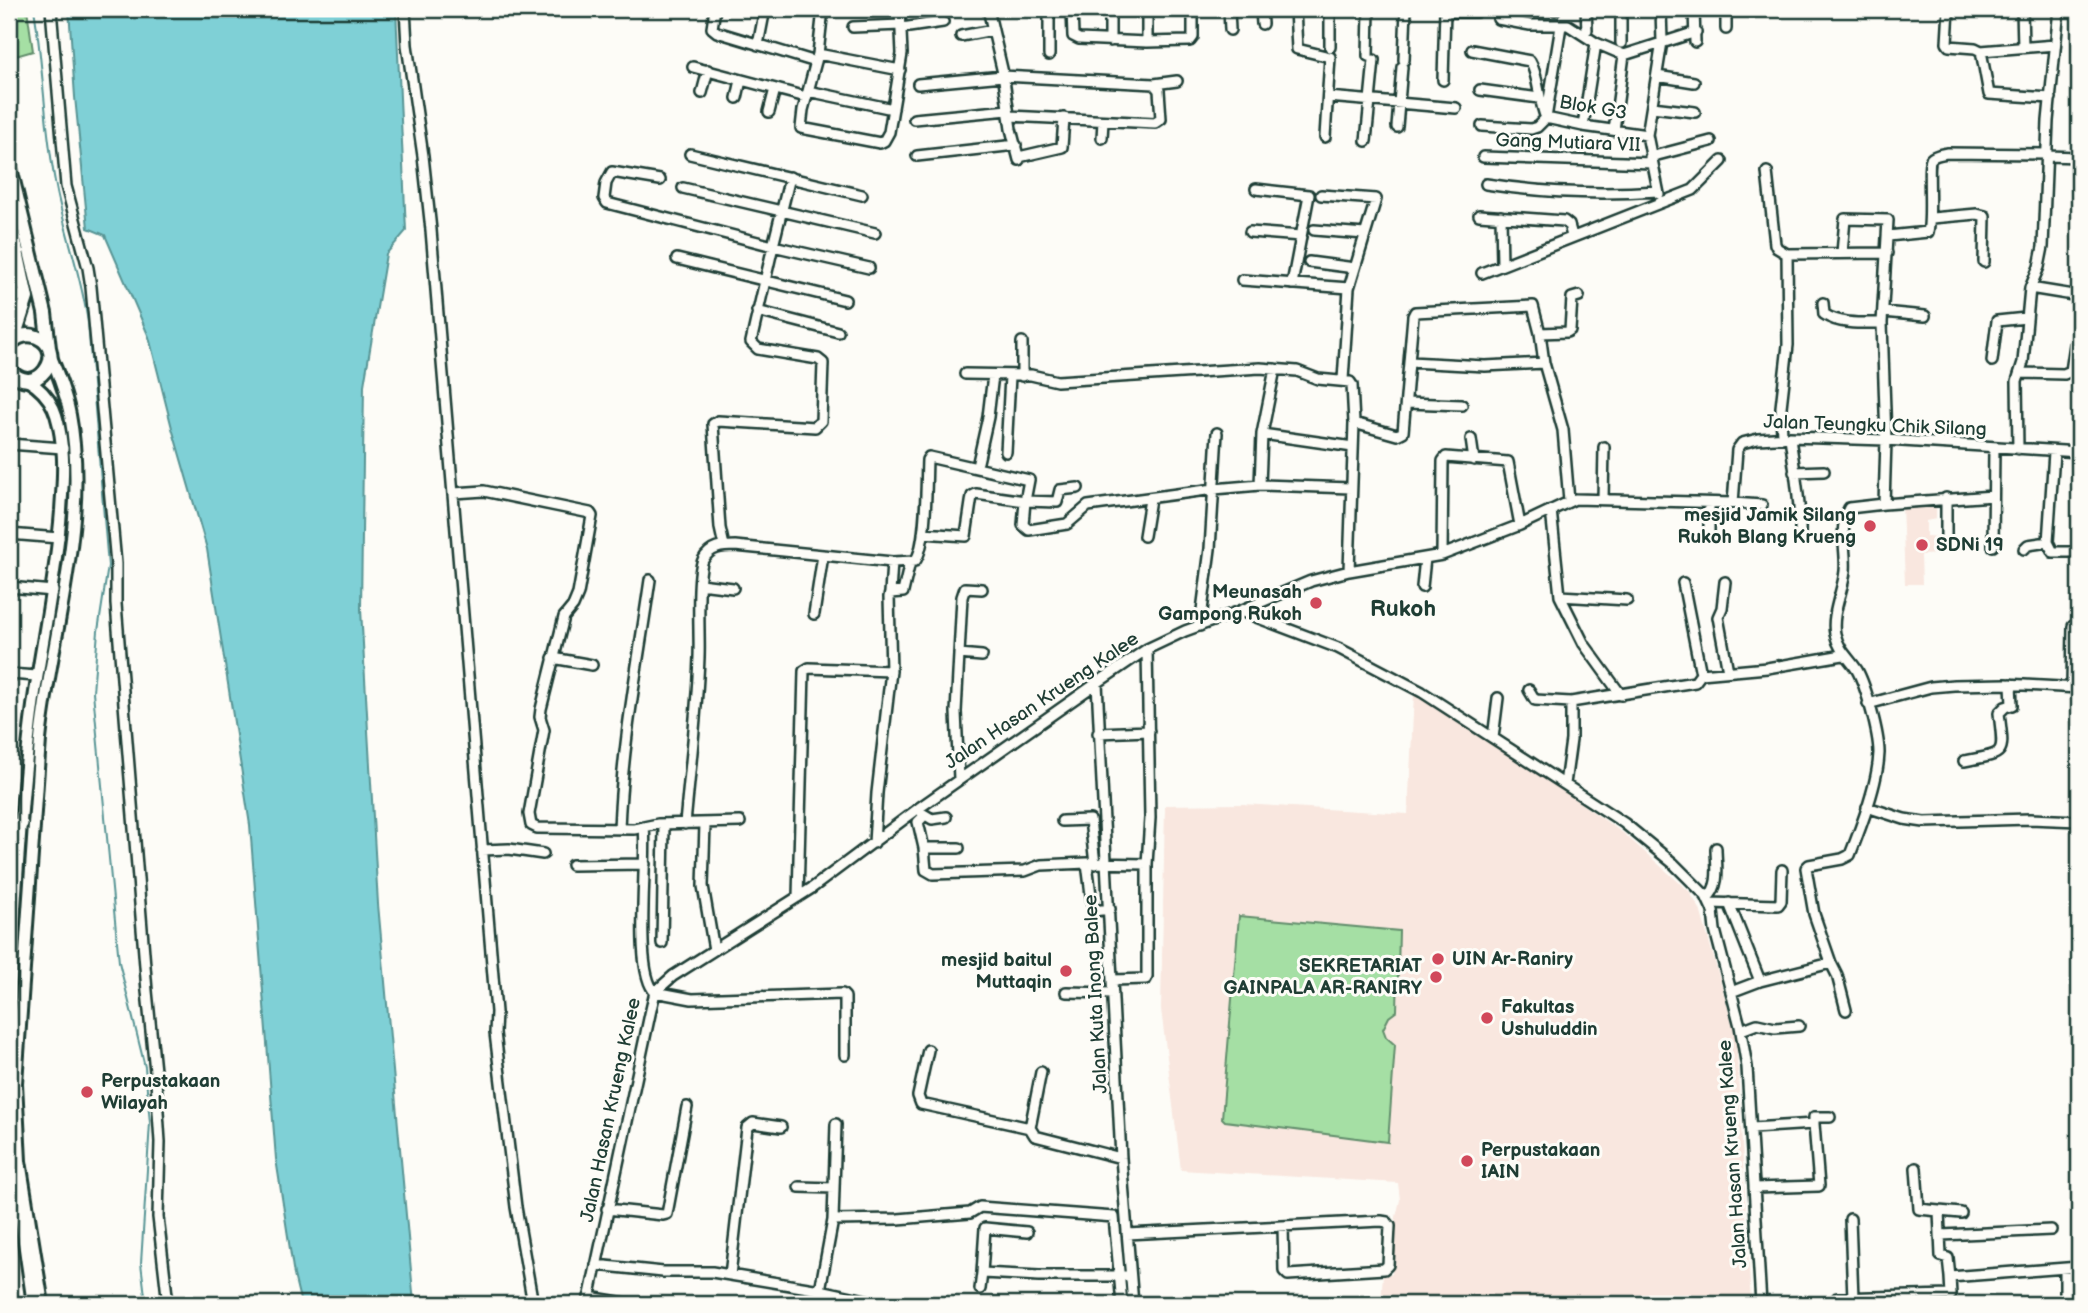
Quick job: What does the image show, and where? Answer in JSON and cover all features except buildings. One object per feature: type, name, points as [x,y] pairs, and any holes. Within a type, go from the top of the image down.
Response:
[{"type":"highway","points":[[9,164],[45,313],[50,351],[45,373],[34,379],[19,380],[9,369]]},
{"type":"highway","points":[[9,214],[12,245],[27,293],[23,315],[11,343]]},
{"type":"highway","points":[[11,343],[24,335],[36,336],[50,351]]},
{"type":"main road","points":[[9,998],[10,939],[34,739],[70,548],[74,474],[70,413],[50,351]]},
{"type":"main road","points":[[19,380],[44,392],[54,405],[63,448],[59,538],[37,676],[16,1083],[20,1161],[43,1304]]},
{"type":"main road","points":[[9,1138],[33,1304]]},
{"type":"street","points":[[51,9],[66,186],[88,268],[95,325],[106,478],[116,564],[116,604],[146,991],[156,1081],[160,1142],[158,1217],[168,1304]]},
{"type":"street","points":[[405,9],[411,79],[424,156],[459,492],[482,850],[496,1012],[495,1033],[517,1220],[533,1304]]},
{"type":"street","points":[[715,9],[712,28],[717,32],[758,45],[817,58],[900,70]]},
{"type":"street","points":[[758,45],[765,9]]},
{"type":"street","points":[[823,9],[817,58],[801,128],[880,143],[887,137],[900,70],[900,9]]},
{"type":"street","points":[[988,9],[1019,159],[1062,147],[1064,118]]},
{"type":"street","points":[[1049,9],[1049,55]]},
{"type":"street","points":[[1072,9],[1073,36],[1079,39],[1147,42],[1190,41],[1193,37],[1193,9]]},
{"type":"street","points":[[1110,9],[1110,41]]},
{"type":"street","points":[[1147,9],[1147,42]]},
{"type":"street","points":[[1229,9],[1230,30]]},
{"type":"street","points":[[1261,9],[1262,24]]},
{"type":"street","points":[[1295,9],[1297,49],[1330,57],[1325,137]]},
{"type":"street","points":[[1330,9],[1330,47]]},
{"type":"street","points":[[1366,141],[1371,58],[1369,9]]},
{"type":"street","points":[[1397,127],[1406,9]]},
{"type":"street","points":[[1586,9],[1587,30]]},
{"type":"street","points":[[1621,9],[1621,43]]},
{"type":"street","points":[[1647,135],[1662,43],[1661,9]]},
{"type":"street","points":[[1498,19],[1530,25],[1570,26],[1596,43],[1624,55],[1662,43],[1696,37],[1695,9]]},
{"type":"street","points":[[1726,9],[1726,29]]},
{"type":"street","points":[[1949,9],[1949,46],[1981,51],[2055,45]]},
{"type":"street","points":[[2022,9],[2023,47]]},
{"type":"street","points":[[2018,449],[2017,390],[2023,362],[2030,288],[2039,267],[2043,247],[2047,155],[2059,9]]},
{"type":"street","points":[[1443,80],[1445,10],[1476,12]]},
{"type":"street","points":[[853,27],[902,27],[943,22]]},
{"type":"street","points":[[1482,126],[1531,129],[1546,118],[1561,26]]},
{"type":"street","points":[[961,36],[993,30]]},
{"type":"street","points":[[1583,126],[1596,43]]},
{"type":"street","points":[[2035,47],[2054,61]]},
{"type":"street","points":[[1472,50],[1530,61],[1546,118]]},
{"type":"street","points":[[1981,51],[1989,94],[2051,98]]},
{"type":"street","points":[[1614,130],[1624,55]]},
{"type":"street","points":[[693,67],[775,89],[893,109]]},
{"type":"street","points":[[702,93],[708,70]]},
{"type":"street","points":[[918,84],[1003,76],[1154,84],[1177,81]]},
{"type":"street","points":[[1657,76],[1694,82]]},
{"type":"street","points":[[737,98],[741,80]]},
{"type":"street","points":[[914,119],[1008,113],[1160,125],[1159,90],[1154,84]]},
{"type":"street","points":[[769,112],[775,89]]},
{"type":"street","points":[[1480,90],[1539,98]]},
{"type":"street","points":[[1328,97],[1457,107]]},
{"type":"street","points":[[1652,107],[1695,112]]},
{"type":"street","name":"Blok G3","points":[[1546,118],[1647,135],[1662,204]]},
{"type":"street","points":[[1102,138],[1103,121]]},
{"type":"street","name":"Gang Mutiara VII","points":[[1483,157],[1651,160],[1711,141]]},
{"type":"street","points":[[917,156],[1016,145]]},
{"type":"street","points":[[1888,236],[1927,233],[1932,218],[1929,167],[1930,159],[1934,156],[1947,153],[2079,157]]},
{"type":"street","points":[[690,154],[862,195]]},
{"type":"street","points":[[1482,273],[1693,190],[1722,161]]},
{"type":"street","points":[[660,180],[612,172],[606,183],[604,198],[607,203],[869,268]]},
{"type":"street","points":[[1767,172],[1777,248],[1787,254],[1887,253]]},
{"type":"street","points":[[724,546],[719,516],[713,424],[718,421],[815,426],[820,424],[822,417],[823,363],[818,359],[754,347],[751,339],[790,177]]},
{"type":"street","points":[[1486,184],[1536,192],[1571,194],[1658,191]]},
{"type":"street","points":[[683,188],[875,233]]},
{"type":"street","points":[[1256,189],[1309,195],[1292,284]]},
{"type":"street","points":[[1321,195],[1375,198],[1376,201],[1349,288],[1343,380]]},
{"type":"street","points":[[1932,218],[1977,214],[1985,216],[1983,262]]},
{"type":"street","points":[[1479,215],[1564,221],[1569,225],[1572,236]]},
{"type":"street","points":[[1501,216],[1502,264]]},
{"type":"street","points":[[1842,253],[1845,219],[1886,219],[1888,236],[1882,323],[1886,440],[1884,504]]},
{"type":"street","points":[[1314,230],[1365,234]]},
{"type":"street","points":[[1250,232],[1301,236]]},
{"type":"street","points":[[1787,254],[1788,345],[1780,407],[1801,513],[1800,534]]},
{"type":"street","points":[[677,259],[845,300]]},
{"type":"street","points":[[1309,262],[1355,268]]},
{"type":"street","points":[[1242,280],[1349,288]]},
{"type":"street","points":[[2030,288],[2079,296]]},
{"type":"street","points":[[9,300],[27,293]]},
{"type":"street","points":[[1540,333],[1569,331],[1572,300],[1579,296]]},
{"type":"street","points":[[1823,303],[1824,314],[1829,318],[1882,323]]},
{"type":"street","points":[[1354,423],[1400,435],[1404,430],[1415,312],[1533,306],[1544,363],[1563,430],[1569,501]]},
{"type":"street","points":[[757,312],[838,332]]},
{"type":"street","points":[[1884,312],[1925,316]]},
{"type":"street","points":[[1992,361],[1997,321],[2026,318]]},
{"type":"street","points":[[2020,373],[2067,373],[2072,368],[2078,324]]},
{"type":"street","points":[[1022,342],[1022,376]]},
{"type":"street","points":[[1410,362],[1485,366],[1544,363]]},
{"type":"street","points":[[965,374],[1031,375],[1057,381],[1230,368],[1297,371],[1318,379],[1343,380],[1352,385],[1354,423],[1349,571]]},
{"type":"street","points":[[1260,485],[1262,434],[1275,369]]},
{"type":"street","points":[[978,462],[988,417],[993,375]]},
{"type":"street","points":[[1006,452],[1010,376]]},
{"type":"street","points":[[1407,403],[1462,405]]},
{"type":"street","points":[[1200,625],[1217,433]]},
{"type":"street","points":[[1262,434],[1353,447]]},
{"type":"street","name":"Jalan Teungku Chik Silang","points":[[1733,503],[1736,453],[1740,445],[1758,439],[1786,437],[1886,440],[2079,452]]},
{"type":"street","points":[[1471,439],[1474,460]]},
{"type":"street","points":[[9,444],[63,448]]},
{"type":"street","points":[[1603,499],[1604,447]]},
{"type":"street","points":[[1993,546],[1994,447]]},
{"type":"street","points":[[2054,452],[2048,542],[2053,552],[2078,552]]},
{"type":"street","points":[[685,824],[699,658],[701,566],[706,556],[714,549],[724,546],[909,562],[918,557],[923,533],[929,457],[939,457],[1029,480],[1023,525],[1029,530],[1067,524],[1087,506],[1214,489],[1260,485],[1351,488]]},
{"type":"street","points":[[1442,555],[1443,461],[1447,457],[1509,463],[1520,525]]},
{"type":"street","points":[[1794,472],[1824,471]]},
{"type":"street","points":[[923,533],[961,538],[966,536],[970,502],[976,494],[1025,501],[1057,502],[1060,490],[1078,488]]},
{"type":"street","points":[[459,492],[477,491],[592,515],[578,594],[564,617],[541,709],[540,717],[544,730],[529,821],[537,828],[620,829],[740,822]]},
{"type":"street","points":[[1846,1010],[1837,975],[1814,914],[1806,869],[1809,865],[1843,859],[1850,855],[1867,807],[1879,751],[1857,670],[1843,655],[1834,631],[1846,570],[1843,529],[1847,512],[1855,506],[1993,496]]},
{"type":"street","points":[[1240,611],[1311,581],[1349,571],[1442,555],[1580,498],[1762,505]]},
{"type":"street","points":[[1946,498],[1946,540]]},
{"type":"street","points":[[1144,536],[1150,499]]},
{"type":"street","points":[[1709,503],[1709,535]]},
{"type":"street","points":[[1551,510],[1560,596],[1584,644],[1621,695]]},
{"type":"street","points":[[9,534],[59,538]]},
{"type":"street","points":[[2024,549],[2028,545],[2048,542]]},
{"type":"street","points":[[814,614],[823,555]]},
{"type":"street","points":[[1422,587],[1425,558]]},
{"type":"street","points":[[874,843],[891,671],[888,612],[892,562]]},
{"type":"street","points":[[890,593],[903,592],[909,562]]},
{"type":"street","points":[[620,829],[620,804],[650,580]]},
{"type":"street","points":[[1725,582],[1722,608],[1718,617],[1728,671]]},
{"type":"street","points":[[1683,583],[1701,674]]},
{"type":"street","points":[[700,584],[733,588]]},
{"type":"street","points":[[9,587],[52,591]]},
{"type":"street","points":[[959,779],[956,738],[963,591],[969,588],[982,589]]},
{"type":"street","points":[[1560,596],[1627,600]]},
{"type":"street","points":[[1240,611],[1322,641],[1422,692],[1624,823],[1658,850],[1709,900],[1780,904],[1782,870]]},
{"type":"street","name":"Jalan Hasan Krueng Kalee","points":[[588,1301],[632,1088],[655,992],[673,976],[797,897],[921,812],[959,779],[1147,649],[1200,625],[1240,611]]},
{"type":"street","points":[[1868,704],[1931,687],[2011,684],[2075,687],[2073,626]]},
{"type":"street","points":[[1113,981],[1147,977],[1147,864],[1150,818],[1147,649]]},
{"type":"street","points":[[959,653],[982,656]]},
{"type":"street","points":[[1530,690],[1535,700],[1571,702],[1695,682],[1701,674],[1767,668],[1843,655]]},
{"type":"street","points":[[553,658],[592,665]]},
{"type":"street","points":[[797,897],[804,671],[809,668],[891,671]]},
{"type":"street","points":[[9,674],[37,676]]},
{"type":"street","name":"Jalan Kuta Inong Balee","points":[[1097,683],[1126,1234],[1122,1304]]},
{"type":"street","points":[[1964,761],[2000,752],[2003,746],[1999,713],[2012,705],[2011,684]]},
{"type":"street","points":[[1493,738],[1498,698]]},
{"type":"street","points":[[1565,784],[1571,740],[1571,702]]},
{"type":"street","points":[[1098,733],[1149,731]]},
{"type":"street","points":[[1867,807],[1904,819],[1924,822],[2030,818],[2079,821]]},
{"type":"street","points":[[946,817],[932,819],[921,812],[918,822],[926,870],[933,874],[1025,871],[1041,865],[1147,864]]},
{"type":"street","points":[[1062,821],[1090,820],[1093,911],[1110,909]]},
{"type":"street","points":[[9,823],[23,824]]},
{"type":"street","points":[[705,824],[703,886],[714,950]]},
{"type":"street","points":[[662,943],[664,825]]},
{"type":"street","points":[[644,827],[643,959],[648,981],[655,992],[692,999],[842,994],[845,997],[845,1055]]},
{"type":"street","points":[[924,848],[959,848]]},
{"type":"street","points":[[1709,900],[1716,885],[1716,848]]},
{"type":"street","points":[[482,850],[509,849],[543,854]]},
{"type":"street","points":[[572,865],[645,864]]},
{"type":"street","name":"Jalan Hasan Krueng Kalee","points":[[1709,900],[1748,1067],[1761,1304]]},
{"type":"street","points":[[1729,903],[1760,981]]},
{"type":"street","points":[[1731,992],[1760,981],[1831,963]]},
{"type":"street","points":[[1066,992],[1113,993]]},
{"type":"street","points":[[1741,1030],[1754,1024],[1775,1028],[1799,1026]]},
{"type":"street","points":[[928,1050],[918,1096],[921,1104],[1030,1128]]},
{"type":"street","points":[[1041,1072],[1030,1128],[1035,1136],[1121,1158]]},
{"type":"street","points":[[607,1209],[667,1214],[688,1107]]},
{"type":"street","points":[[1754,1188],[1819,1186],[1814,1117],[1830,1117]]},
{"type":"street","points":[[730,1275],[747,1128],[753,1123],[781,1127]]},
{"type":"street","points":[[820,1290],[833,1220],[836,1124]]},
{"type":"street","points":[[1752,1128],[1814,1124]]},
{"type":"street","points":[[1916,1168],[1919,1209],[1961,1213]]},
{"type":"street","points":[[799,1187],[834,1188]]},
{"type":"street","name":"Jalan Kuta Inong Balee","points":[[833,1220],[898,1219],[970,1213],[980,1207],[1114,1217],[1133,1304]]},
{"type":"street","points":[[1833,1304],[1837,1298],[1853,1297],[1871,1300],[1952,1300],[1948,1258],[1941,1256],[1939,1211]]},
{"type":"street","points":[[1850,1219],[1853,1297]]},
{"type":"street","points":[[1126,1234],[1283,1226],[1387,1222],[1390,1226],[1388,1265],[1384,1269],[1288,1275],[1284,1271],[1283,1226]]},
{"type":"street","points":[[981,1289],[985,1228],[1027,1232]]},
{"type":"street","points":[[1941,1235],[2051,1230]]},
{"type":"street","points":[[596,1265],[730,1275],[875,1302]]},
{"type":"street","points":[[1950,1277],[2079,1267]]},
{"type":"street","points":[[2065,1304],[2066,1269]]},
{"type":"street","points":[[982,1273],[1125,1276]]},
{"type":"street","points":[[588,1301],[631,1304]]},
{"type":"shaded area","name":"SDNi 19","points":[[1936,500],[1936,519],[1926,521],[1926,536],[1940,537],[1940,554],[1921,555],[1922,584],[1905,584],[1902,504]]},
{"type":"shaded area","name":"UIN Ar-Raniry","points":[[1414,694],[1543,777],[1623,833],[1689,891],[1700,909],[1736,1037],[1751,1304],[1381,1304],[1383,1274],[1392,1274],[1396,1217],[1400,1200],[1398,1183],[1181,1170],[1161,1009],[1165,805],[1242,804],[1408,814]]},
{"type":"green space","points":[[9,9],[27,9],[33,51],[9,58]]},
{"type":"green space","points":[[1239,916],[1399,931],[1397,1011],[1389,1017],[1383,1029],[1386,1037],[1395,1045],[1388,1142],[1225,1121],[1222,1118]]},
{"type":"water","points":[[69,9],[396,9],[406,231],[386,254],[364,385],[361,609],[378,904],[414,1304],[301,1304],[276,1159],[250,825],[207,549],[149,337],[105,235],[88,228]]},
{"type":"waterway","points":[[34,9],[53,169],[88,323],[108,566],[98,631],[93,692],[119,962],[145,1067],[150,1123],[141,1263],[146,1304]]},
{"type":"place","name":"mesjid Jamik Silang Rukoh Blang Krueng","points":[[1870,526]]},
{"type":"place","name":"SDNi 19","points":[[1922,545]]},
{"type":"place","name":"Meunasah Gampong Rukoh","points":[[1316,603]]},
{"type":"place","name":"UIN Ar-Raniry","points":[[1438,959]]},
{"type":"place","name":"mesjid baitul Muttaqin","points":[[1066,971]]},
{"type":"place","name":"SEKRETARIAT GAINPALA AR-RANIRY","points":[[1436,977]]},
{"type":"place","name":"Fakultas Ushuluddin","points":[[1487,1018]]},
{"type":"place","name":"Perpustakaan Wilayah","points":[[87,1092]]},
{"type":"place","name":"Perpustakaan IAIN","points":[[1467,1161]]},
{"type":"district","name":"Rukoh","points":[[1403,609]]}]
